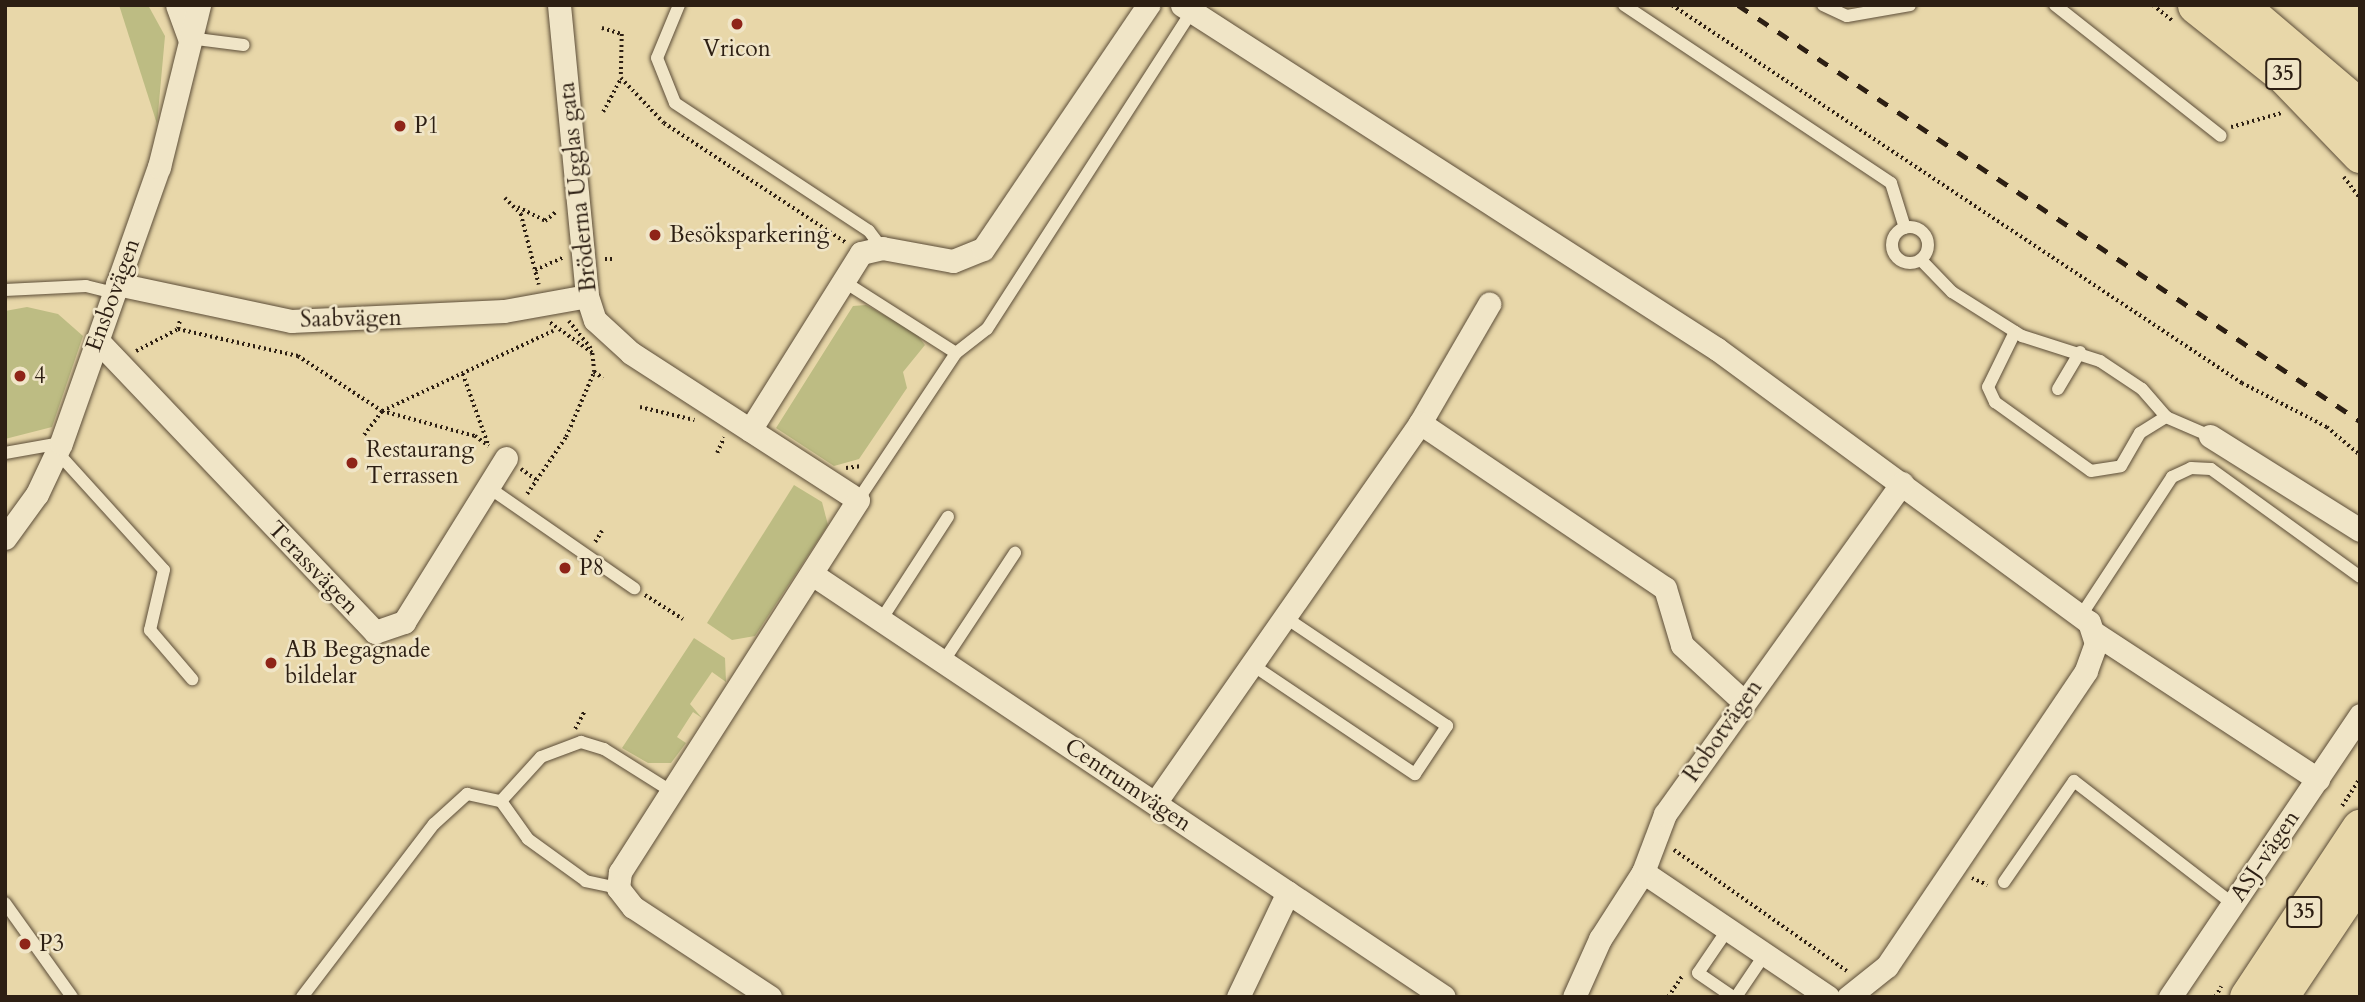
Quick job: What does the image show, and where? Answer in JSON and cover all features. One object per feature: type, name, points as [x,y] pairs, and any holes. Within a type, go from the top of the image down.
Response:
[{"type":"main road","name":"35","points":[[2239,5],[2360,108]]},
{"type":"main road","name":"35","points":[[2186,14],[2284,75],[2350,163]]},
{"type":"main road","name":"35","points":[[2248,997],[2360,828]]},
{"type":"main road","name":"35","points":[[2279,997],[2360,876]]},
{"type":"street","points":[[177,5],[189,38]]},
{"type":"street","name":"Ensbovägen","points":[[5,538],[59,447],[175,111],[189,38],[199,5]]},
{"type":"street","name":"Bröderna Ugglas gata","points":[[559,5],[587,296],[600,328],[631,353],[858,500]]},
{"type":"street","points":[[750,430],[861,253],[882,248],[953,261],[983,249],[1148,5]]},
{"type":"street","points":[[1187,8],[1717,349],[1902,483],[2088,623],[2318,779]]},
{"type":"street","name":"Saabvägen","points":[[116,288],[291,321],[397,319],[543,304],[587,296]]},
{"type":"street","points":[[1155,803],[1223,700],[1254,666],[1288,619],[1420,423],[1489,304]]},
{"type":"street","name":"Terassvägen","points":[[97,341],[375,632],[404,622],[488,487],[497,452]]},
{"type":"street","points":[[1420,423],[1665,588],[1682,645],[1743,701]]},
{"type":"street","points":[[2210,436],[2360,530]]},
{"type":"street","name":"Robotvägen","points":[[1574,997],[1600,939],[1643,872],[1665,814],[1743,701],[1902,483]]},
{"type":"street","points":[[770,997],[740,988],[633,907],[618,888],[627,858],[669,790],[858,500]]},
{"type":"street","name":"Centrumvägen","points":[[812,573],[1444,997]]},
{"type":"street","points":[[1851,995],[1887,966],[2094,656],[2088,623]]},
{"type":"street","name":"ASJ-vägen","points":[[2170,997],[2360,715]]},
{"type":"street","points":[[1643,872],[1828,997]]},
{"type":"street","points":[[1238,997],[1288,892]]},
{"type":"lane","points":[[679,5],[657,58],[675,103],[869,232],[882,248]]},
{"type":"lane","points":[[1624,5],[1891,183],[1905,228],[1926,237],[1921,260]]},
{"type":"lane","points":[[1823,5],[1847,16],[1910,5]]},
{"type":"lane","points":[[2055,5],[2221,136]]},
{"type":"lane","points":[[858,500],[956,353],[987,328],[1187,8]]},
{"type":"lane","points":[[189,38],[244,45]]},
{"type":"lane","points":[[1905,228],[1895,236],[1895,254],[1909,263],[1921,260]]},
{"type":"lane","points":[[1921,260],[1952,292],[2015,332],[2080,352],[2142,389],[2166,417],[2210,436]]},
{"type":"lane","points":[[843,281],[956,353]]},
{"type":"lane","points":[[5,290],[86,286],[116,288]]},
{"type":"lane","points":[[2015,332],[1989,387],[1995,402],[2091,471],[2121,466],[2140,433],[2166,417]]},
{"type":"lane","points":[[2058,389],[2080,352]]},
{"type":"lane","points":[[5,453],[59,447],[164,570],[150,630],[192,679]]},
{"type":"lane","points":[[2088,623],[2172,477],[2191,468],[2211,469],[2360,577]]},
{"type":"lane","points":[[488,487],[634,588]]},
{"type":"lane","points":[[881,620],[948,517]]},
{"type":"lane","points":[[943,662],[1015,553]]},
{"type":"lane","points":[[1254,666],[1415,774],[1447,726],[1288,619]]},
{"type":"lane","points":[[501,801],[541,757],[581,742],[604,749],[669,790]]},
{"type":"lane","points":[[2004,882],[2074,781],[2233,904]]},
{"type":"lane","points":[[302,997],[434,824],[467,794],[501,801],[528,839],[586,881],[618,888]]},
{"type":"lane","points":[[5,903],[72,997]]},
{"type":"lane","points":[[1728,929],[1698,973],[1735,997],[1765,954]]},
{"type":"path","points":[[1672,5],[2242,383],[2327,427],[2360,455]]},
{"type":"path","points":[[2153,5],[2186,14]]},
{"type":"path","points":[[603,112],[621,78]]},
{"type":"path","points":[[2273,105],[2291,121]]},
{"type":"path","points":[[2221,136],[2238,122],[2282,113]]},
{"type":"path","points":[[2350,163],[2360,198]]},
{"type":"path","points":[[505,198],[545,221],[557,211]]},
{"type":"path","points":[[517,206],[543,304],[553,331],[592,353],[594,372],[566,437],[517,508]]},
{"type":"path","points":[[177,329],[184,300]]},
{"type":"path","points":[[116,363],[177,329],[298,356],[382,411],[497,452],[537,480]]},
{"type":"path","points":[[364,435],[382,411],[553,331]]},
{"type":"path","points":[[594,372],[603,378]]},
{"type":"path","points":[[463,374],[497,452]]},
{"type":"path","points":[[640,407],[699,421]]},
{"type":"path","points":[[716,431],[724,437]]},
{"type":"path","points":[[634,588],[683,619]]},
{"type":"path","points":[[1656,838],[1838,959],[1851,995]]},
{"type":"shaded area","points":[[119,5],[148,5],[165,36],[157,124]]},
{"type":"shaded area","points":[[866,305],[915,332],[925,345],[903,372],[907,388],[859,459],[834,466],[776,428],[853,306]]},
{"type":"shaded area","points":[[27,307],[58,314],[83,336],[52,427],[5,439],[5,311]]},
{"type":"shaded area","points":[[794,485],[822,502],[828,525],[755,636],[732,640],[707,623]]},
{"type":"shaded area","points":[[694,638],[725,658],[726,682],[712,672],[690,704],[702,718],[693,712],[677,737],[686,743],[671,763],[648,763],[622,748]]},
{"type":"railway","points":[[1738,5],[2360,421]]},
{"type":"place","name":"Vricon","points":[[737,24]]},
{"type":"place","name":"P1","points":[[400,126]]},
{"type":"place","name":"Besöksparkering","points":[[655,235]]},
{"type":"place","name":"4","points":[[20,376]]},
{"type":"place","name":"Restaurang Terrassen","points":[[352,463]]},
{"type":"place","name":"P8","points":[[565,568]]},
{"type":"place","name":"AB Begagnade bildelar","points":[[271,663]]},
{"type":"place","name":"P3","points":[[25,944]]}]
